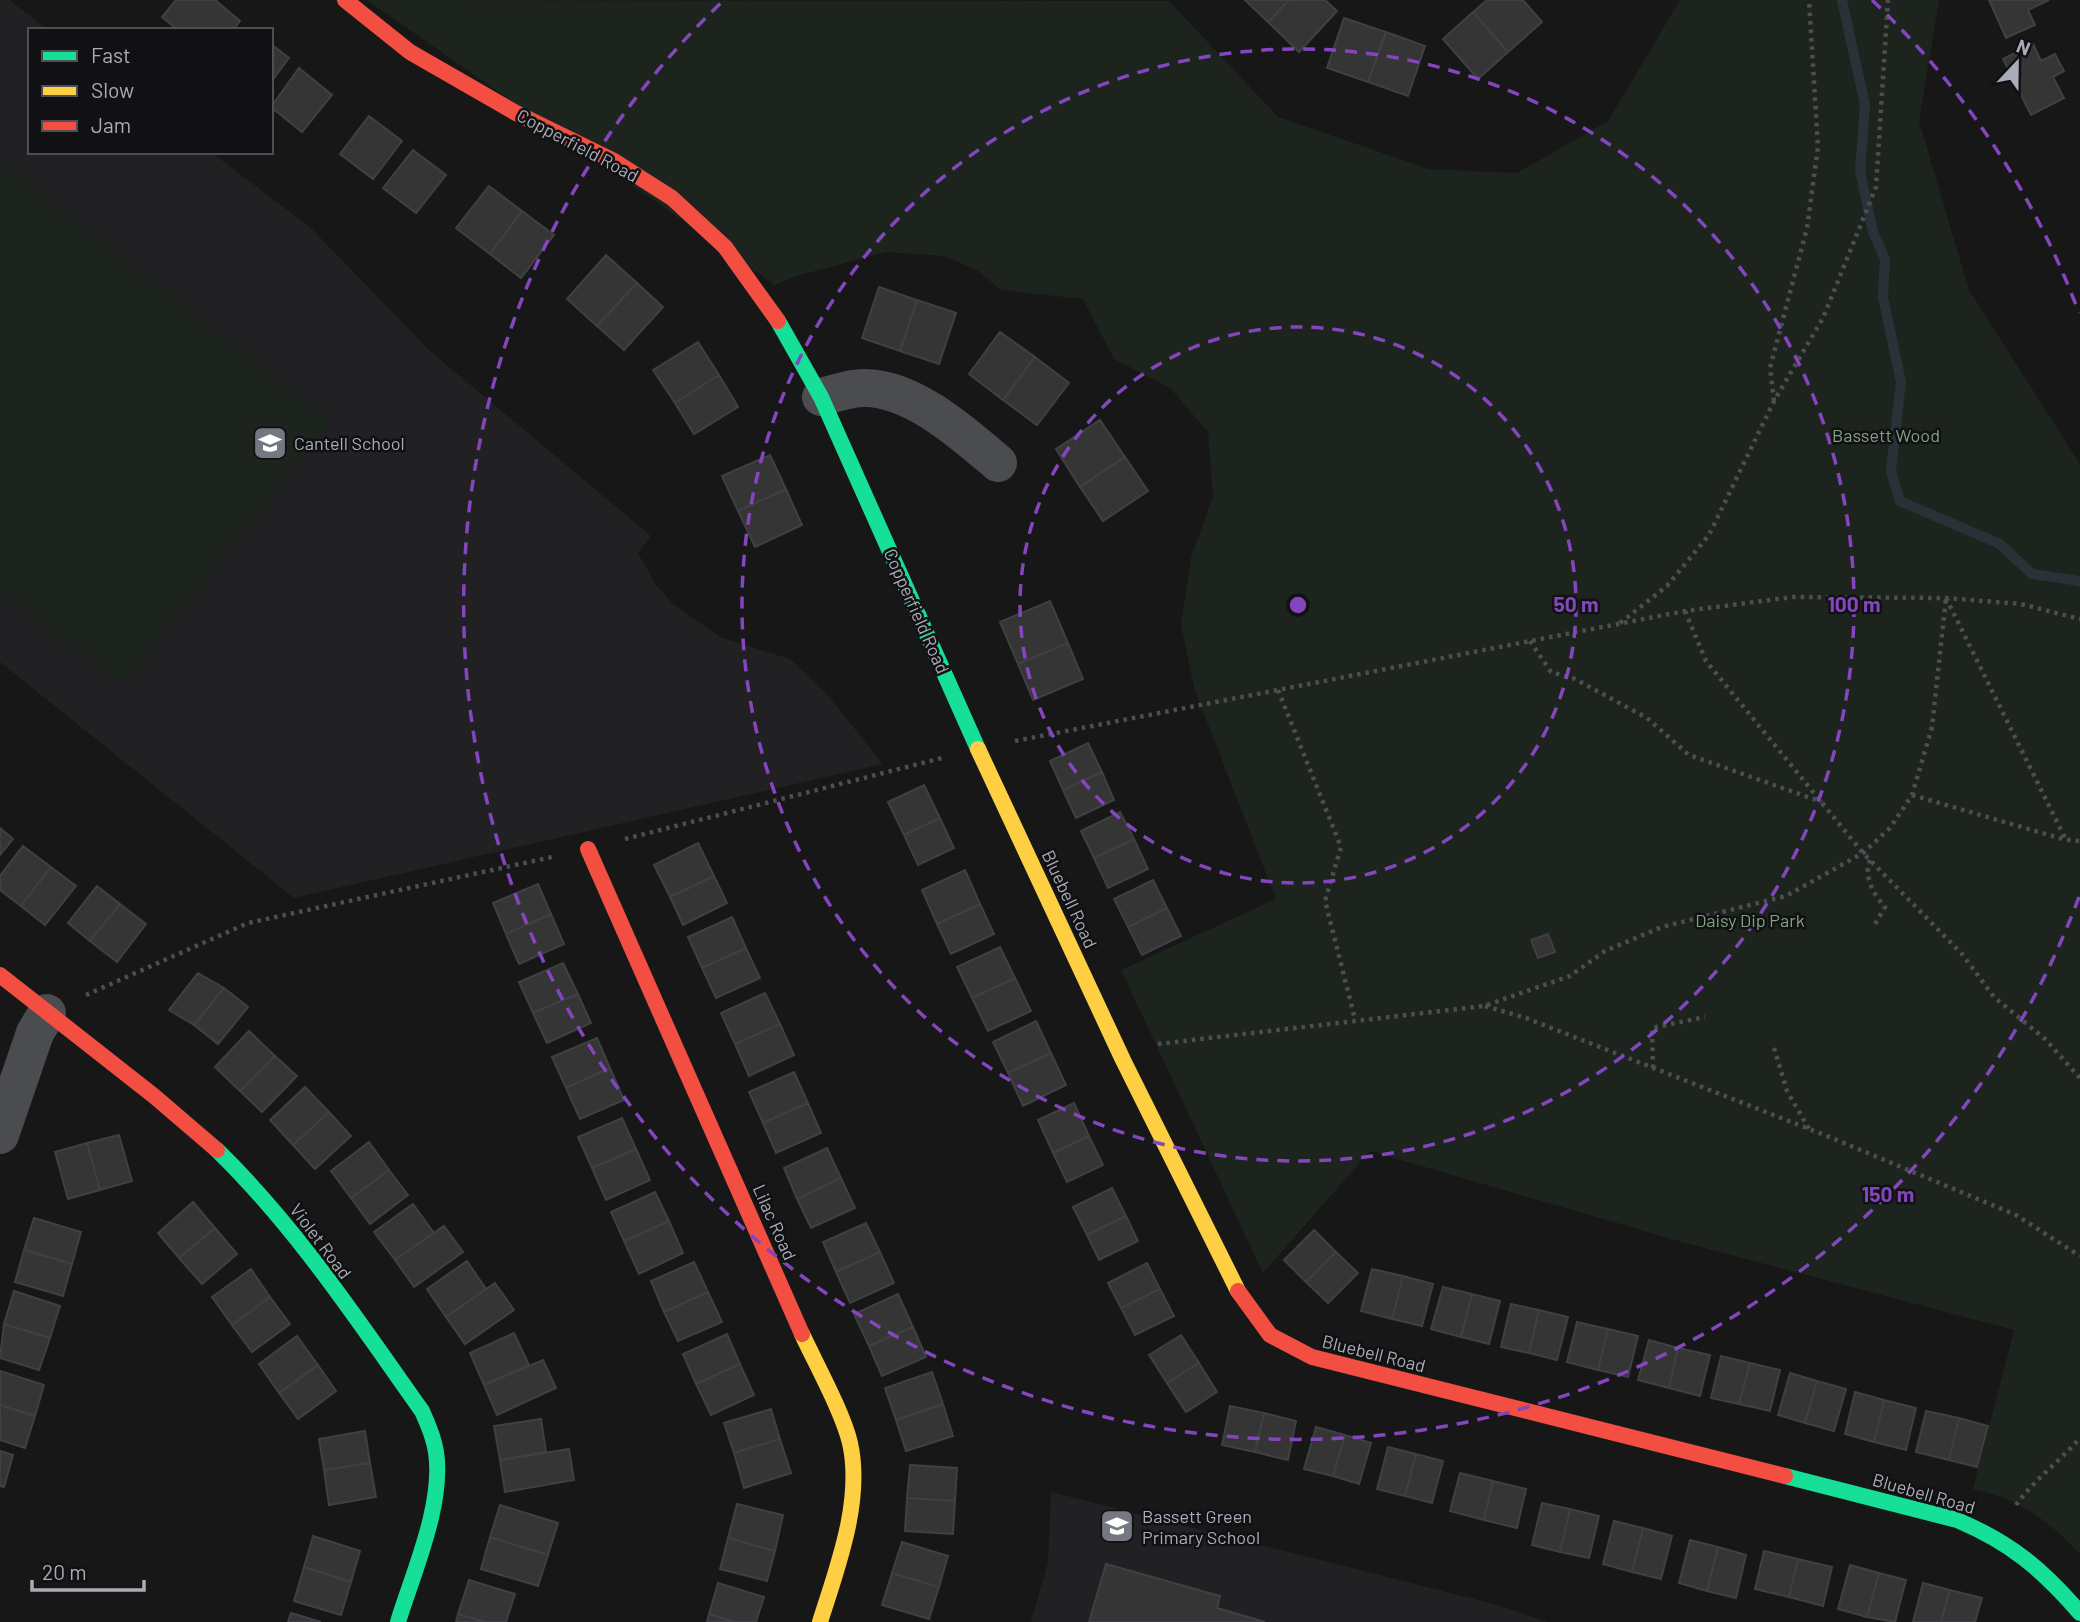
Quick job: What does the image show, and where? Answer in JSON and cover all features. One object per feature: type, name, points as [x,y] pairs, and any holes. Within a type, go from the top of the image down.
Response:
[{"type":"street","name":"Copperfield Road","points":[[345,0],[410,52],[516,113],[614,161],[672,198],[725,247],[770,306],[821,397],[978,749]]},
{"type":"street","points":[[821,397],[864,388],[897,395],[932,411],[998,463]]},
{"type":"street","name":"Bluebell Road","points":[[978,749],[1123,1060],[1236,1288],[1270,1335],[1312,1357],[1957,1520],[2022,1551],[2045,1572],[2080,1613]]},
{"type":"street","name":"Lilac Road","points":[[589,849],[850,1442],[855,1474],[852,1506],[820,1622]]},
{"type":"street","name":"Violet Road","points":[[0,975],[186,1124],[242,1174],[284,1221],[422,1411],[434,1439],[437,1463],[434,1495],[398,1622]]},
{"type":"street","points":[[0,1135],[35,1033],[47,1013]]},
{"type":"path","points":[[1774,401],[1770,368],[1807,228],[1818,147],[1809,0]]},
{"type":"path","points":[[1619,624],[1667,586],[1709,535],[1774,401],[1823,318],[1876,187],[1888,0]]},
{"type":"path","points":[[47,1013],[248,923],[589,849],[978,749],[1530,641],[1685,611],[1793,597],[1946,598],[2021,604],[2080,619]]},
{"type":"path","points":[[1123,1060],[1164,1041],[1484,1006],[1570,976],[1605,951],[1662,927],[1786,896],[1863,853],[1891,828],[1912,795],[1932,727],[1946,598]]},
{"type":"path","points":[[1946,598],[2066,840]]},
{"type":"path","points":[[1685,611],[1706,661],[1863,853],[1962,954],[1994,997],[2045,1039],[2080,1078]]},
{"type":"path","points":[[1530,641],[1551,672],[1575,679],[1647,718],[1689,755],[1823,802]]},
{"type":"path","points":[[1278,690],[1341,847],[1325,901],[1355,1019]]},
{"type":"path","points":[[1912,795],[2066,840],[2080,841]]},
{"type":"path","points":[[1870,860],[1867,867],[1873,894],[1885,907],[1874,926]]},
{"type":"path","points":[[1484,1006],[1526,1018],[2016,1215],[2080,1256]]},
{"type":"path","points":[[1653,1068],[1652,1028],[1705,1017]]},
{"type":"path","points":[[1774,1048],[1787,1091],[1810,1130]]},
{"type":"path","points":[[2029,1486],[2059,1462],[2080,1438]]},
{"type":"shaded area","name":"Cantell School","points":[[0,0],[9,0],[45,28],[28,28],[28,154],[214,154],[311,228],[430,351],[651,536],[638,553],[656,585],[674,605],[722,638],[790,659],[825,692],[883,764],[294,898],[0,662]]},
{"type":"shaded area","name":"Bassett Green Primary School","points":[[1051,1492],[1498,1605],[1547,1622],[1031,1622],[1048,1563]]},
{"type":"green space","points":[[367,0],[1169,1],[1278,117],[1429,169],[1517,173],[1608,121],[1680,0],[1939,0],[1919,121],[1969,290],[2080,464],[2080,1554],[2032,1512],[2006,1499],[1973,1489],[2014,1330],[1682,1242],[1370,1151],[1263,1273],[1121,970],[1276,899],[1194,688],[1181,624],[1191,558],[1213,496],[1208,432],[1170,388],[1114,359],[1083,299],[1001,290],[977,270],[944,256],[886,252],[793,277],[775,285]]},
{"type":"green space","points":[[0,160],[331,422],[121,686],[0,591]]},
{"type":"building","points":[[176,0],[215,0],[240,21],[235,28],[176,28],[162,17]]},
{"type":"building","points":[[1245,0],[1289,0],[1268,22]]},
{"type":"building","points":[[1289,0],[1325,0],[1337,11],[1299,52],[1268,22]]},
{"type":"building","points":[[1487,0],[1523,0],[1542,22],[1508,52],[1473,12]]},
{"type":"building","points":[[1989,0],[2049,0],[2028,10],[2035,25],[2006,38]]},
{"type":"building","points":[[1473,12],[1508,52],[1478,79],[1443,39]]},
{"type":"building","points":[[1344,18],[1386,32],[1368,82],[1327,68]]},
{"type":"building","points":[[1386,32],[1425,46],[1408,96],[1368,82]]},
{"type":"building","points":[[2033,44],[2041,61],[2055,54],[2064,71],[2053,77],[2064,98],[2031,115],[2003,59]]},
{"type":"building","points":[[273,46],[289,58],[273,79]]},
{"type":"building","points":[[299,68],[332,95],[302,132],[273,109],[273,104]]},
{"type":"building","points":[[369,116],[402,141],[373,179],[340,154]]},
{"type":"building","points":[[413,150],[446,175],[416,213],[383,188]]},
{"type":"building","points":[[489,186],[522,211],[490,254],[456,228]]},
{"type":"building","points":[[522,211],[554,235],[521,278],[490,254]]},
{"type":"building","points":[[606,255],[637,283],[597,326],[567,299]]},
{"type":"building","points":[[637,283],[663,307],[624,350],[597,326]]},
{"type":"building","points":[[879,287],[917,300],[900,351],[862,338]]},
{"type":"building","points":[[917,300],[956,313],[939,364],[900,351]]},
{"type":"building","points":[[1000,332],[1035,357],[1003,400],[969,374]]},
{"type":"building","points":[[698,342],[719,375],[675,403],[653,370]]},
{"type":"building","points":[[1035,357],[1069,383],[1037,425],[1003,400]]},
{"type":"building","points":[[719,375],[738,407],[694,434],[675,403]]},
{"type":"building","points":[[1100,420],[1125,457],[1080,487],[1056,449]]},
{"type":"building","points":[[770,455],[786,489],[738,511],[722,476]]},
{"type":"building","points":[[1125,457],[1148,491],[1103,521],[1080,487]]},
{"type":"building","points":[[786,489],[802,525],[755,547],[738,511]]},
{"type":"building","points":[[1050,601],[1068,643],[1018,664],[1000,622]]},
{"type":"building","points":[[1068,643],[1083,679],[1033,700],[1018,664]]},
{"type":"building","points":[[1088,743],[1102,772],[1063,790],[1050,761]]},
{"type":"building","points":[[1102,772],[1114,800],[1076,818],[1063,790]]},
{"type":"building","points":[[924,785],[940,818],[904,835],[888,802]]},
{"type":"building","points":[[1120,812],[1134,839],[1094,858],[1081,831]]},
{"type":"building","points":[[940,818],[954,848],[918,865],[904,835]]},
{"type":"building","points":[[0,828],[13,839],[0,855]]},
{"type":"building","points":[[1134,839],[1148,869],[1108,888],[1094,858]]},
{"type":"building","points":[[698,843],[714,876],[670,897],[654,865]]},
{"type":"building","points":[[23,846],[51,867],[21,906],[0,890],[0,876]]},
{"type":"building","points":[[51,867],[76,886],[45,925],[21,906]]},
{"type":"building","points":[[965,870],[980,904],[937,924],[922,890]]},
{"type":"building","points":[[714,876],[727,903],[683,925],[670,897]]},
{"type":"building","points":[[1153,880],[1167,908],[1128,927],[1114,899]]},
{"type":"building","points":[[538,884],[551,914],[506,934],[493,903]]},
{"type":"building","points":[[97,886],[120,904],[90,941],[68,923]]},
{"type":"building","points":[[120,904],[146,924],[117,962],[90,941]]},
{"type":"building","points":[[980,904],[994,934],[951,954],[937,924]]},
{"type":"building","points":[[1167,908],[1181,936],[1142,955],[1128,927]]},
{"type":"building","points":[[551,914],[564,944],[519,964],[506,934]]},
{"type":"building","points":[[732,917],[746,948],[702,968],[688,937]]},
{"type":"building","points":[[1548,934],[1555,952],[1538,958],[1531,940]]},
{"type":"building","points":[[1000,947],[1015,978],[972,998],[957,967]]},
{"type":"building","points":[[746,948],[760,978],[716,998],[702,968]]},
{"type":"building","points":[[563,963],[578,994],[533,1013],[519,982]]},
{"type":"building","points":[[198,973],[224,988],[194,1025],[169,1010]]},
{"type":"building","points":[[1015,978],[1031,1011],[988,1031],[972,998]]},
{"type":"building","points":[[224,988],[248,1007],[218,1044],[194,1025]]},
{"type":"building","points":[[765,993],[780,1024],[735,1044],[721,1013]]},
{"type":"building","points":[[578,994],[591,1023],[547,1043],[533,1013]]},
{"type":"building","points":[[1036,1021],[1051,1053],[1008,1073],[993,1042]]},
{"type":"building","points":[[780,1024],[794,1055],[749,1076],[735,1044]]},
{"type":"building","points":[[249,1031],[275,1056],[240,1091],[215,1067]]},
{"type":"building","points":[[597,1038],[610,1068],[566,1088],[552,1057]]},
{"type":"building","points":[[1051,1053],[1066,1085],[1023,1106],[1008,1073]]},
{"type":"building","points":[[275,1056],[297,1076],[262,1112],[240,1091]]},
{"type":"building","points":[[610,1068],[624,1100],[580,1119],[566,1088]]},
{"type":"building","points":[[794,1072],[808,1103],[763,1123],[749,1092]]},
{"type":"building","points":[[305,1087],[329,1112],[293,1145],[270,1120]]},
{"type":"building","points":[[808,1103],[821,1133],[776,1153],[763,1123]]},
{"type":"building","points":[[1074,1103],[1089,1136],[1053,1153],[1038,1120]]},
{"type":"building","points":[[329,1112],[351,1136],[315,1169],[293,1145]]},
{"type":"building","points":[[622,1118],[636,1149],[592,1168],[578,1137]]},
{"type":"building","points":[[119,1135],[132,1181],[100,1190],[87,1143]]},
{"type":"building","points":[[1089,1136],[1103,1165],[1067,1182],[1053,1153]]},
{"type":"building","points":[[369,1142],[389,1170],[351,1198],[331,1171]]},
{"type":"building","points":[[87,1143],[100,1190],[68,1199],[55,1152]]},
{"type":"building","points":[[827,1148],[841,1178],[797,1199],[784,1168]]},
{"type":"building","points":[[636,1149],[650,1180],[606,1200],[592,1168]]},
{"type":"building","points":[[389,1170],[408,1195],[370,1224],[351,1198]]},
{"type":"building","points":[[841,1178],[855,1208],[811,1228],[797,1199]]},
{"type":"building","points":[[1112,1188],[1126,1216],[1087,1235],[1073,1207]]},
{"type":"building","points":[[655,1192],[669,1221],[624,1241],[611,1212]]},
{"type":"building","points":[[193,1202],[215,1228],[179,1258],[158,1233]]},
{"type":"building","points":[[413,1204],[434,1233],[395,1260],[374,1232]]},
{"type":"building","points":[[1126,1216],[1138,1241],[1099,1260],[1087,1235]]},
{"type":"building","points":[[34,1218],[81,1232],[72,1264],[24,1250]]},
{"type":"building","points":[[669,1221],[683,1253],[639,1274],[624,1241]]},
{"type":"building","points":[[866,1223],[880,1252],[836,1272],[823,1242]]},
{"type":"building","points":[[444,1226],[463,1252],[414,1287],[395,1260]]},
{"type":"building","points":[[215,1228],[237,1254],[202,1284],[179,1258]]},
{"type":"building","points":[[1314,1230],[1336,1252],[1306,1282],[1284,1260]]},
{"type":"building","points":[[24,1250],[72,1264],[63,1296],[15,1282]]},
{"type":"building","points":[[880,1252],[894,1283],[850,1303],[836,1272]]},
{"type":"building","points":[[1336,1252],[1358,1273],[1328,1303],[1306,1282]]},
{"type":"building","points":[[467,1261],[486,1289],[446,1317],[427,1289]]},
{"type":"building","points":[[694,1262],[708,1292],[664,1312],[651,1281]]},
{"type":"building","points":[[1147,1263],[1160,1289],[1121,1308],[1108,1283]]},
{"type":"building","points":[[251,1269],[270,1297],[232,1325],[212,1297]]},
{"type":"building","points":[[1372,1269],[1403,1276],[1392,1319],[1361,1311]]},
{"type":"building","points":[[1403,1276],[1433,1284],[1422,1326],[1392,1319]]},
{"type":"building","points":[[495,1283],[514,1310],[465,1344],[446,1317]]},
{"type":"building","points":[[1443,1287],[1472,1294],[1461,1337],[1431,1329]]},
{"type":"building","points":[[1160,1289],[1174,1316],[1135,1335],[1121,1308]]},
{"type":"building","points":[[14,1291],[60,1306],[50,1338],[4,1324]]},
{"type":"building","points":[[708,1292],[722,1322],[678,1341],[664,1312]]},
{"type":"building","points":[[898,1294],[913,1327],[869,1346],[854,1314]]},
{"type":"building","points":[[1472,1294],[1500,1301],[1489,1344],[1461,1337]]},
{"type":"building","points":[[270,1297],[290,1324],[252,1352],[232,1325]]},
{"type":"building","points":[[1511,1304],[1539,1310],[1529,1353],[1501,1347]]},
{"type":"building","points":[[1539,1310],[1568,1317],[1557,1360],[1529,1353]]},
{"type":"building","points":[[1577,1322],[1608,1329],[1598,1370],[1567,1362]]},
{"type":"building","points":[[4,1324],[50,1338],[39,1370],[0,1358]]},
{"type":"building","points":[[913,1327],[926,1357],[882,1376],[869,1346]]},
{"type":"building","points":[[1608,1329],[1638,1336],[1628,1377],[1598,1370]]},
{"type":"building","points":[[514,1333],[529,1365],[484,1385],[470,1353]]},
{"type":"building","points":[[727,1334],[740,1364],[696,1384],[683,1354]]},
{"type":"building","points":[[1181,1335],[1199,1363],[1167,1383],[1149,1355]]},
{"type":"building","points":[[297,1336],[318,1365],[279,1393],[259,1364]]},
{"type":"building","points":[[1649,1340],[1678,1348],[1669,1388],[1638,1380]]},
{"type":"building","points":[[1678,1348],[1710,1355],[1700,1396],[1669,1388]]},
{"type":"building","points":[[1721,1356],[1750,1363],[1739,1404],[1711,1398]]},
{"type":"building","points":[[543,1360],[556,1388],[497,1415],[484,1385]]},
{"type":"building","points":[[1199,1363],[1217,1392],[1186,1412],[1167,1383]]},
{"type":"building","points":[[1750,1363],[1780,1370],[1770,1411],[1739,1404]]},
{"type":"building","points":[[740,1364],[754,1395],[711,1415],[696,1384]]},
{"type":"building","points":[[318,1365],[336,1391],[298,1419],[279,1393]]},
{"type":"building","points":[[0,1371],[44,1385],[35,1416],[0,1405]]},
{"type":"building","points":[[932,1372],[943,1404],[896,1420],[885,1388]]},
{"type":"building","points":[[1790,1373],[1817,1381],[1805,1423],[1778,1415]]},
{"type":"building","points":[[1817,1381],[1846,1389],[1834,1431],[1805,1423]]},
{"type":"building","points":[[1855,1392],[1884,1400],[1874,1442],[1845,1434]]},
{"type":"building","points":[[1884,1400],[1916,1408],[1906,1450],[1874,1442]]},
{"type":"building","points":[[943,1404],[953,1436],[906,1451],[896,1420]]},
{"type":"building","points":[[0,1405],[35,1416],[25,1448],[0,1440]]},
{"type":"building","points":[[1230,1406],[1264,1413],[1255,1452],[1222,1445]]},
{"type":"building","points":[[771,1409],[780,1439],[734,1453],[724,1423]]},
{"type":"building","points":[[1926,1411],[1959,1418],[1949,1460],[1916,1452]]},
{"type":"building","points":[[1264,1413],[1296,1421],[1288,1460],[1255,1452]]},
{"type":"building","points":[[1959,1418],[1988,1426],[1977,1467],[1949,1460]]},
{"type":"building","points":[[541,1419],[546,1452],[500,1460],[494,1426]]},
{"type":"building","points":[[1316,1427],[1345,1435],[1333,1476],[1304,1469]]},
{"type":"building","points":[[365,1431],[370,1463],[324,1470],[319,1439]]},
{"type":"building","points":[[1345,1435],[1371,1443],[1359,1484],[1333,1476]]},
{"type":"building","points":[[780,1439],[791,1473],[744,1488],[734,1453]]},
{"type":"building","points":[[1388,1447],[1416,1454],[1405,1496],[1377,1489]]},
{"type":"building","points":[[569,1449],[574,1480],[505,1492],[500,1460]]},
{"type":"building","points":[[0,1451],[13,1455],[4,1487],[0,1486]]},
{"type":"building","points":[[1416,1454],[1443,1461],[1432,1503],[1405,1496]]},
{"type":"building","points":[[370,1463],[376,1497],[329,1505],[324,1470]]},
{"type":"building","points":[[910,1465],[957,1468],[955,1501],[907,1498]]},
{"type":"building","points":[[1460,1473],[1493,1481],[1484,1520],[1450,1511]]},
{"type":"building","points":[[1493,1481],[1526,1489],[1517,1528],[1484,1520]]},
{"type":"building","points":[[907,1498],[955,1501],[953,1534],[905,1531]]},
{"type":"building","points":[[1542,1503],[1570,1509],[1560,1552],[1532,1545]]},
{"type":"building","points":[[737,1504],[783,1515],[775,1551],[728,1538]]},
{"type":"building","points":[[500,1505],[558,1523],[548,1555],[490,1537]]},
{"type":"building","points":[[1570,1509],[1599,1516],[1589,1558],[1560,1552]]},
{"type":"building","points":[[1614,1521],[1643,1528],[1632,1572],[1603,1564]]},
{"type":"building","points":[[1643,1528],[1672,1536],[1661,1579],[1632,1572]]},
{"type":"building","points":[[313,1536],[360,1551],[351,1582],[304,1567]]},
{"type":"building","points":[[490,1537],[548,1555],[538,1586],[481,1569]]},
{"type":"building","points":[[728,1538],[775,1551],[767,1581],[720,1569]]},
{"type":"building","points":[[1690,1540],[1718,1547],[1707,1591],[1679,1583]]},
{"type":"building","points":[[902,1542],[948,1556],[939,1587],[892,1573]]},
{"type":"building","points":[[1718,1547],[1746,1555],[1736,1598],[1707,1591]]},
{"type":"building","points":[[1764,1551],[1798,1559],[1789,1597],[1755,1589]]},
{"type":"building","points":[[1798,1559],[1832,1567],[1823,1606],[1789,1597]]},
{"type":"building","points":[[1106,1564],[1220,1596],[1217,1608],[1265,1622],[1089,1622]]},
{"type":"building","points":[[1850,1565],[1879,1573],[1867,1617],[1838,1609]]},
{"type":"building","points":[[304,1567],[351,1582],[341,1615],[294,1601]]},
{"type":"building","points":[[892,1573],[939,1587],[929,1619],[882,1605]]},
{"type":"building","points":[[1879,1573],[1906,1580],[1895,1622],[1867,1617]]},
{"type":"building","points":[[469,1580],[515,1594],[506,1622],[485,1622],[458,1614]]},
{"type":"building","points":[[718,1583],[764,1597],[756,1622],[735,1622],[709,1614]]},
{"type":"building","points":[[1923,1583],[1950,1590],[1941,1622],[1913,1622]]},
{"type":"building","points":[[1950,1590],[1982,1598],[1975,1622],[1941,1622]]},
{"type":"building","points":[[291,1613],[321,1622],[288,1622]]},
{"type":"building","points":[[458,1614],[485,1622],[456,1622]]},
{"type":"building","points":[[709,1614],[735,1622],[707,1622]]},
{"type":"waterway","points":[[1842,0],[1865,105],[1860,171],[1873,232],[1885,259],[1883,297],[1901,382],[1891,471],[1900,501],[2000,544],[2032,574],[2080,581]]},
{"type":"traffic: fast","points":[[778,321],[821,397],[978,749]]},
{"type":"traffic: fast","points":[[217,1150],[274,1211],[326,1276],[422,1411],[429,1426],[436,1452],[436,1494],[426,1538],[398,1622]]},
{"type":"traffic: fast","points":[[1785,1476],[1957,1520],[2010,1548],[2039,1570],[2080,1613]]},
{"type":"traffic: slow","points":[[978,749],[1123,1060],[1238,1291]]},
{"type":"traffic: slow","points":[[802,1334],[842,1418],[853,1465],[851,1511],[820,1622]]},
{"type":"traffic: jam","points":[[345,0],[410,52],[516,113],[614,161],[672,198],[725,247],[778,321]]},
{"type":"traffic: jam","points":[[588,849],[802,1334]]},
{"type":"traffic: jam","points":[[0,975],[154,1096],[217,1150]]},
{"type":"traffic: jam","points":[[1238,1291],[1270,1335],[1312,1357],[1785,1476]]},
{"type":"place","name":"Cantell School","points":[[270,443]]},
{"type":"place","name":"Bassett Green Primary School","points":[[1117,1526]]},
{"type":"park label","name":"Bassett Wood","points":[[1886,435]]},
{"type":"park label","name":"Daisy Dip Park","points":[[1750,920]]}]
